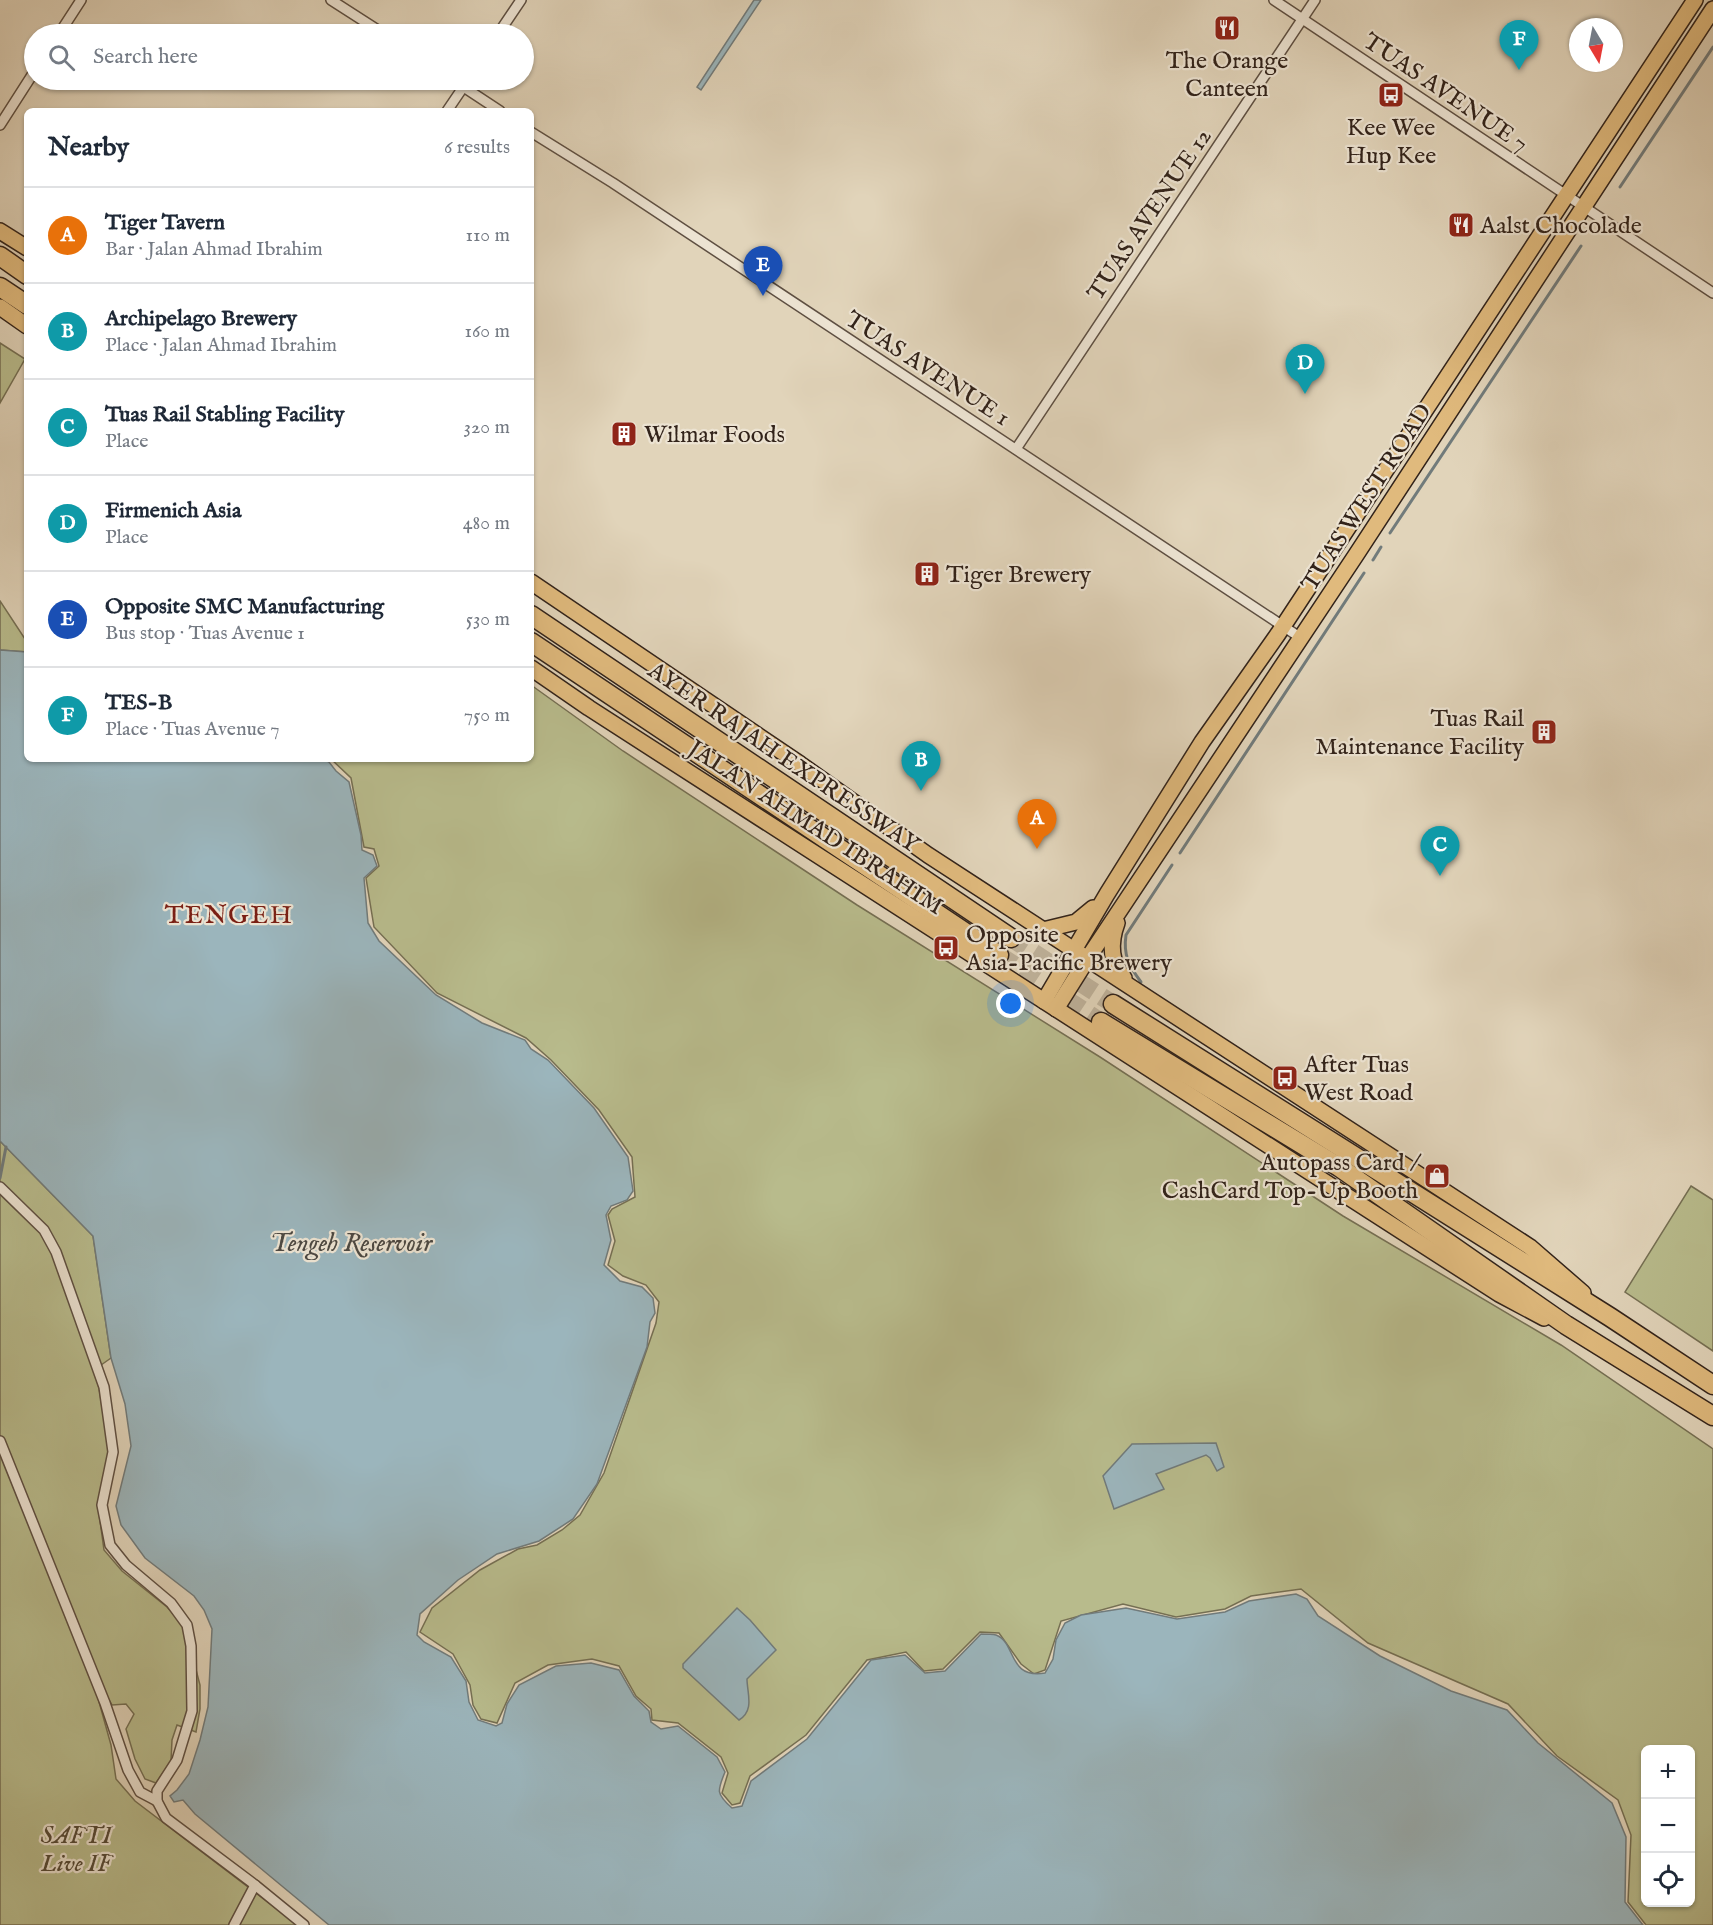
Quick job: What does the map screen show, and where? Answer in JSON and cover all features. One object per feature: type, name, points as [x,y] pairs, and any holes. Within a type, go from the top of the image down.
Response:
[{"type":"highway","points":[[0,256],[24,273]]},
{"type":"highway","points":[[0,287],[24,303]]},
{"type":"highway","name":"AYER RAJAH EXPRESSWAY","points":[[534,617],[1011,938]]},
{"type":"highway","name":"AYER RAJAH EXPRESSWAY","points":[[534,644],[999,955]]},
{"type":"highway","points":[[1113,1004],[1610,1317],[1713,1385]]},
{"type":"highway","points":[[1101,1022],[1339,1167],[1566,1325],[1713,1416]]},
{"type":"main road","name":"TUAS WEST ROAD","points":[[1082,954],[1107,894],[1202,742],[1282,627],[1695,0]]},
{"type":"main road","name":"TUAS WEST ROAD","points":[[1050,1005],[1082,954],[1124,904],[1713,9]]},
{"type":"main road","points":[[0,231],[24,246]]},
{"type":"main road","points":[[0,307],[24,324]]},
{"type":"main road","name":"JALAN AHMAD IBRAHIM","points":[[534,584],[800,764],[928,855],[1530,1247],[1610,1317]]},
{"type":"main road","name":"JALAN AHMAD IBRAHIM","points":[[534,670],[589,708],[1499,1294],[1551,1321],[1566,1325]]},
{"type":"main road","points":[[1042,930],[1076,922],[1107,894]]},
{"type":"main road","points":[[1124,904],[1114,931],[1112,955],[1118,971],[1133,987]]},
{"type":"street","points":[[65,24],[81,0]]},
{"type":"street","points":[[331,0],[368,24]]},
{"type":"street","points":[[505,24],[521,0]]},
{"type":"street","name":"TUAS AVENUE 7","points":[[1274,0],[1713,293]]},
{"type":"street","name":"TUAS AVENUE 12","points":[[1016,449],[1315,0]]},
{"type":"street","points":[[0,125],[24,88]]},
{"type":"street","points":[[449,108],[460,90]]},
{"type":"street","points":[[474,90],[496,108]]},
{"type":"street","name":"TUAS AVENUE 1","points":[[534,134],[613,183],[1301,638]]},
{"type":"street","points":[[0,1188],[44,1230],[52,1245],[69,1286],[104,1387],[113,1452],[102,1505],[110,1545],[126,1565],[171,1603],[187,1625],[191,1646],[192,1711],[177,1760],[157,1791],[157,1801],[166,1818],[304,1925]]},
{"type":"street","points":[[0,1441],[105,1703],[128,1770],[140,1792],[157,1801]]},
{"type":"street","points":[[234,1925],[255,1885]]},
{"type":"green space","points":[[0,343],[24,358],[24,361],[0,403]]},
{"type":"green space","points":[[0,601],[24,637],[24,652],[0,650]]},
{"type":"green space","points":[[534,687],[623,751],[857,905],[1100,1057],[1343,1216],[1561,1345],[1713,1449],[1713,1925],[1646,1925],[1628,1902],[1631,1835],[1618,1800],[1557,1756],[1508,1704],[1368,1643],[1301,1589],[1251,1596],[1225,1609],[1176,1617],[1123,1604],[1061,1621],[1045,1670],[1034,1674],[1021,1664],[999,1633],[980,1632],[943,1669],[924,1671],[906,1652],[867,1660],[806,1735],[750,1776],[740,1803],[732,1805],[722,1793],[728,1773],[721,1757],[678,1723],[652,1720],[651,1709],[636,1696],[619,1666],[592,1659],[548,1665],[515,1683],[497,1723],[481,1719],[473,1705],[470,1685],[453,1654],[420,1632],[432,1608],[480,1570],[518,1549],[537,1545],[562,1530],[580,1515],[604,1473],[656,1323],[659,1302],[646,1285],[623,1276],[608,1265],[615,1241],[608,1215],[612,1209],[635,1197],[632,1157],[599,1110],[551,1060],[526,1038],[437,993],[374,927],[366,878],[379,866],[374,849],[364,847],[351,778],[334,762],[534,762]]},
{"type":"green space","name":"SAFTI Live IF","points":[[0,1141],[93,1236],[111,1358],[94,1370],[109,1451],[98,1506],[104,1550],[122,1571],[167,1607],[185,1627],[200,1685],[200,1709],[196,1732],[177,1725],[172,1740],[171,1761],[156,1783],[145,1779],[135,1759],[126,1729],[134,1714],[126,1704],[112,1705],[102,1689],[96,1691],[111,1745],[116,1779],[135,1801],[298,1925],[0,1925]]},
{"type":"green space","points":[[1691,1186],[1713,1200],[1713,1351],[1625,1292]]},
{"type":"water","points":[[754,0],[761,0],[701,90],[697,87]]},
{"type":"water","name":"Tengeh Reservoir","points":[[0,650],[24,652],[24,762],[329,762],[349,782],[361,835],[362,850],[373,855],[377,866],[364,878],[368,923],[379,941],[436,995],[482,1023],[525,1040],[531,1049],[548,1060],[594,1108],[628,1157],[633,1191],[627,1200],[611,1206],[606,1215],[611,1240],[604,1265],[620,1281],[642,1287],[653,1298],[655,1313],[650,1322],[647,1347],[597,1484],[573,1519],[539,1541],[497,1554],[458,1580],[420,1614],[417,1635],[424,1642],[451,1657],[466,1681],[469,1702],[478,1720],[496,1726],[502,1723],[507,1704],[519,1685],[556,1666],[591,1663],[619,1670],[634,1696],[649,1711],[651,1722],[661,1729],[678,1726],[717,1757],[725,1772],[719,1788],[720,1792],[732,1808],[742,1806],[751,1781],[807,1739],[871,1660],[905,1655],[925,1673],[945,1671],[981,1634],[991,1634],[1003,1639],[1018,1666],[1024,1671],[1045,1673],[1053,1659],[1056,1640],[1065,1623],[1081,1615],[1126,1608],[1177,1619],[1225,1612],[1249,1601],[1296,1594],[1307,1599],[1318,1616],[1380,1656],[1451,1691],[1507,1710],[1538,1743],[1612,1803],[1626,1837],[1625,1902],[1643,1925],[329,1925],[195,1814],[183,1800],[174,1802],[170,1796],[189,1774],[200,1740],[208,1707],[212,1629],[204,1610],[194,1596],[145,1558],[121,1525],[116,1506],[131,1446],[125,1404],[111,1358],[93,1236],[0,1141]]},
{"type":"water","points":[[1216,1443],[1224,1467],[1217,1471],[1206,1455],[1156,1474],[1164,1489],[1114,1509],[1103,1476],[1132,1444]]},
{"type":"water","points":[[737,1608],[776,1650],[747,1679],[749,1706],[739,1720],[683,1668],[683,1664]]},
{"type":"waterway","points":[[1620,187],[1713,47]]},
{"type":"waterway","points":[[1390,533],[1581,246]]},
{"type":"waterway","points":[[1373,560],[1381,547]]},
{"type":"waterway","points":[[1180,853],[1364,573]]},
{"type":"waterway","points":[[1141,982],[1128,960],[1125,949],[1126,935],[1172,865]]},
{"type":"waterway","points":[[0,1178],[6,1147]]},
{"type":"tunnel","points":[[1011,938],[1113,1004]]},
{"type":"tunnel","points":[[999,955],[1101,1022]]},
{"type":"place","name":"The Orange Canteen","points":[[1227,28]]},
{"type":"place","name":"TES-B","points":[[1519,70]]},
{"type":"place","name":"Kee Wee Hup Kee","points":[[1391,95]]},
{"type":"place","name":"Aalst Chocolade","points":[[1461,225]]},
{"type":"place","name":"Opposite SMC Manufacturing","points":[[763,296]]},
{"type":"place","name":"Firmenich Asia","points":[[1305,394]]},
{"type":"place","name":"Wilmar Foods","points":[[624,434]]},
{"type":"place","name":"Tiger Brewery","points":[[927,574]]},
{"type":"place","name":"Tuas Rail Maintenance Facility","points":[[1544,732]]},
{"type":"place","name":"Archipelago Brewery","points":[[921,791]]},
{"type":"place","name":"Tiger Tavern","points":[[1037,849]]},
{"type":"place","name":"Tuas Rail Stabling Facility","points":[[1440,876]]},
{"type":"place","name":"Opposite Asia-Pacific Brewery","points":[[946,948]]},
{"type":"place","name":"After Tuas West Road","points":[[1285,1078]]},
{"type":"place","name":"Autopass Card / CashCard Top-Up Booth","points":[[1437,1176]]},
{"type":"district","name":"TENGEH","points":[[229,914]]}]
